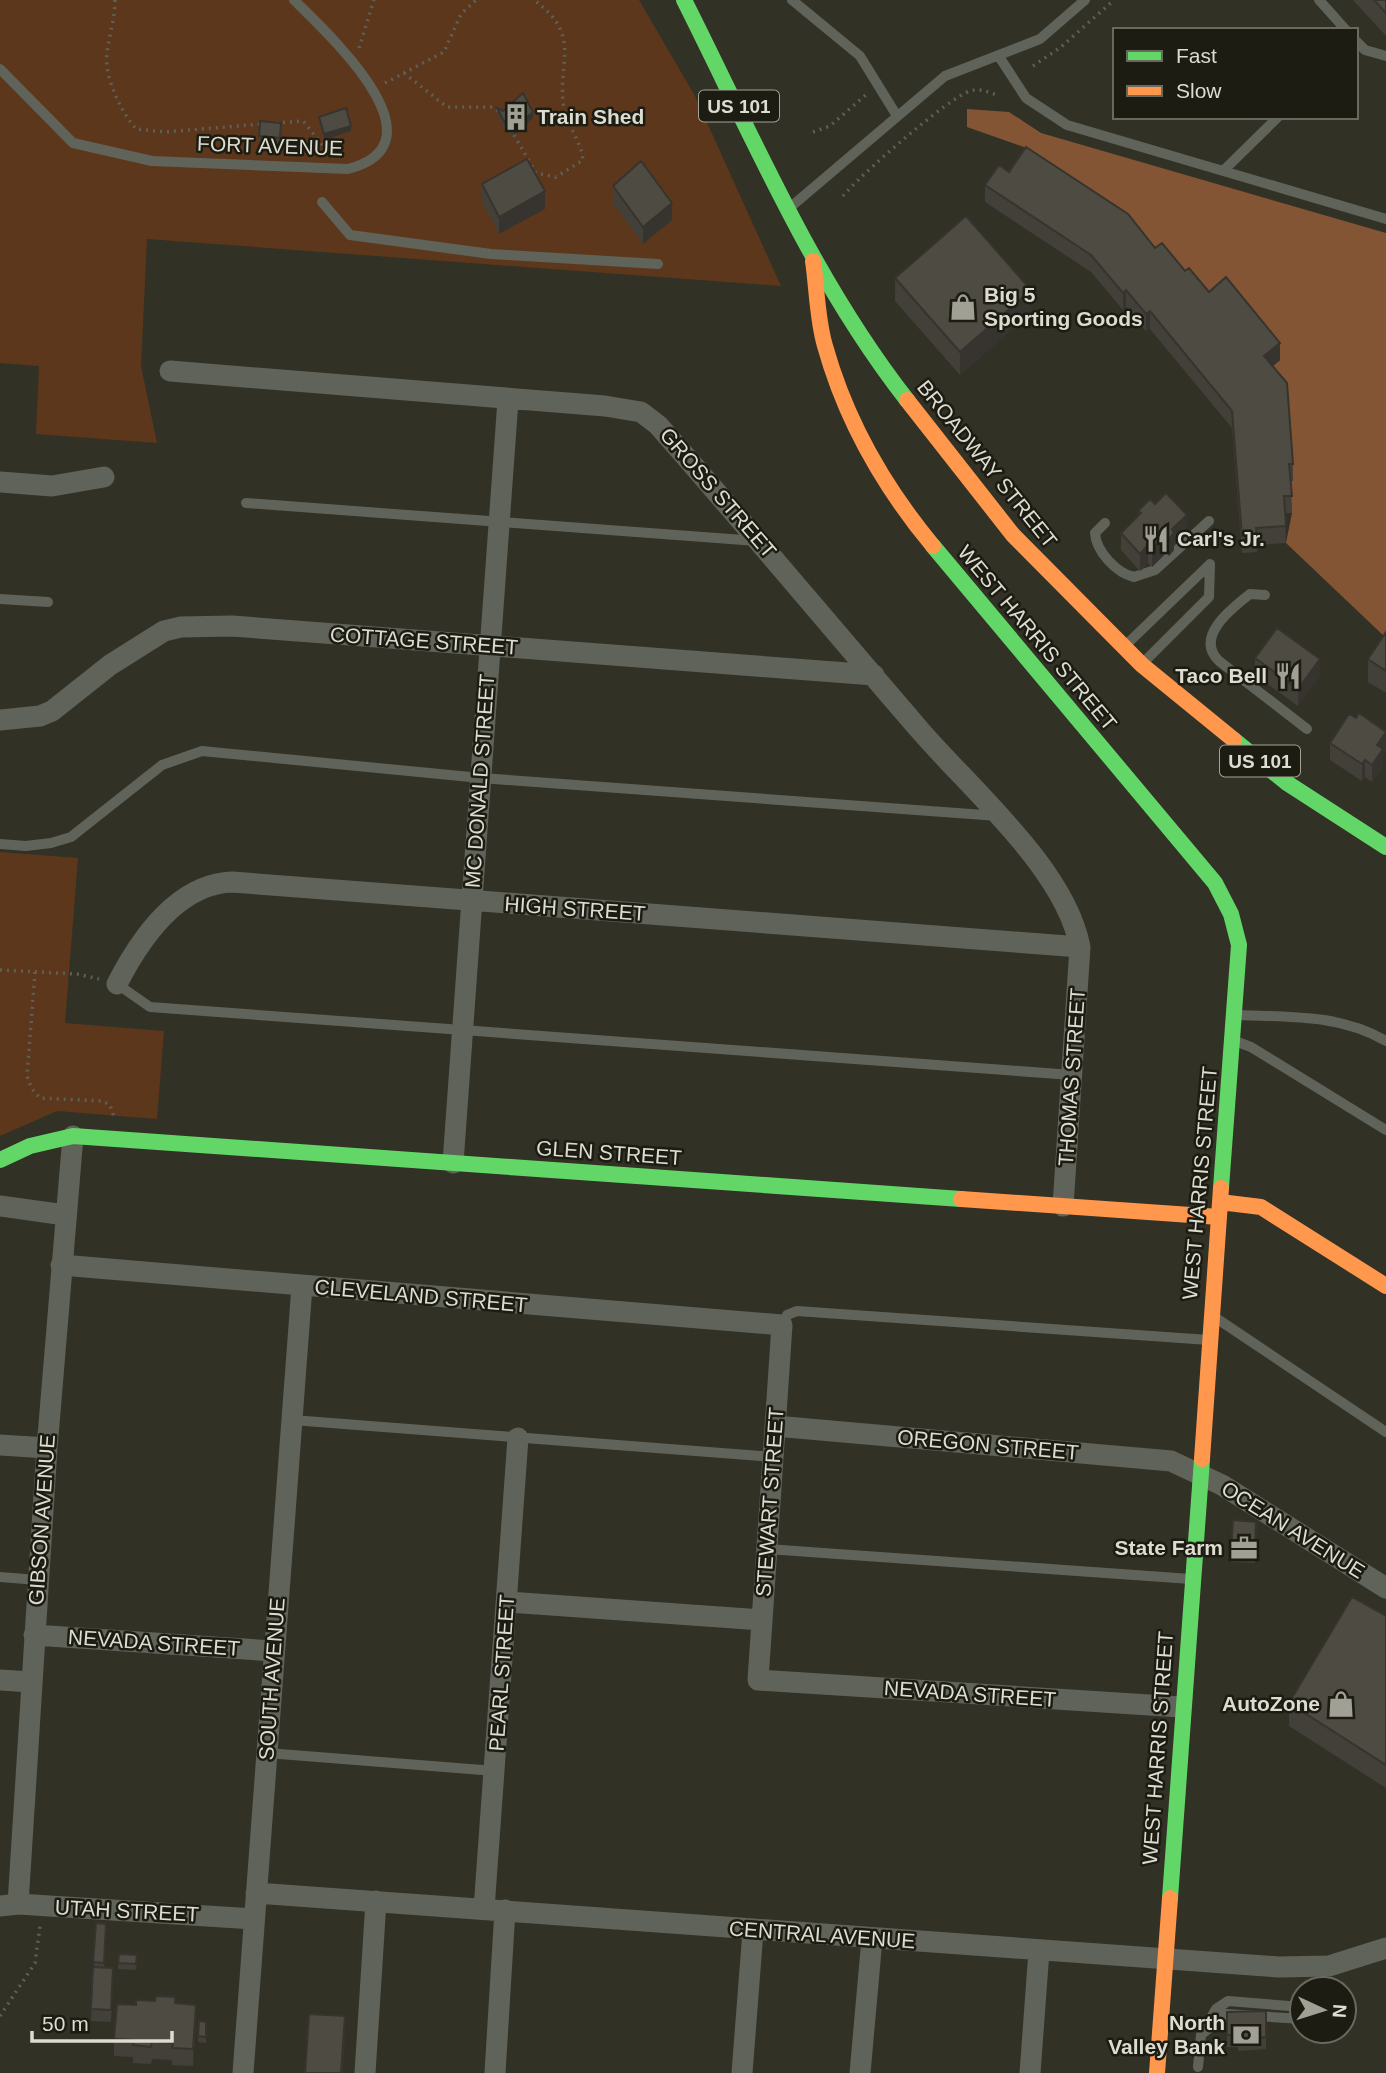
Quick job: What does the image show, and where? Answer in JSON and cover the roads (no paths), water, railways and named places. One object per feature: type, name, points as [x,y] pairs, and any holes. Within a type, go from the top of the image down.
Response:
[{"type":"main road","name":"BROADWAY STREET","points":[[684,0],[812,254],[884,370],[1013,535],[1142,665],[1287,783],[1386,847]]},
{"type":"main road","name":"WEST HARRIS STREET","points":[[812,254],[824,344],[853,426],[899,505],[1215,883],[1231,914],[1239,945],[1181,1707],[1157,2073]]},
{"type":"main road","points":[[853,426],[858,378],[884,370]]},
{"type":"main road","name":"GLEN STREET","points":[[0,1160],[30,1146],[73,1136],[1063,1206],[1219,1210],[1261,1207],[1386,1286]]},
{"type":"street","name":"GROSS STREET","points":[[170,371],[605,406],[641,412],[658,425],[998,816],[1066,901],[1075,923],[1080,947]]},
{"type":"street","name":"MC DONALD STREET","points":[[453,1163],[508,400]]},
{"type":"street","points":[[0,482],[52,486],[104,477]]},
{"type":"street","name":"COTTAGE STREET","points":[[0,719],[30,718],[52,711],[145,640],[181,627],[232,626],[874,675]]},
{"type":"street","name":"HIGH STREET","points":[[117,984],[133,953],[169,911],[202,887],[216,883],[1080,947]]},
{"type":"street","name":"THOMAS STREET","points":[[1063,1206],[1080,947]]},
{"type":"street","name":"GIBSON AVENUE","points":[[9,1905],[31,1682],[73,1136]]},
{"type":"street","points":[[0,1206],[65,1215]]},
{"type":"street","name":"CLEVELAND STREET","points":[[61,1265],[782,1325]]},
{"type":"street","name":"SOUTH AVENUE","points":[[243,2073],[302,1286]]},
{"type":"street","name":"STEWART STREET","points":[[758,1680],[782,1325]]},
{"type":"street","name":"OREGON STREET","points":[[775,1426],[1171,1461],[1198,1475]]},
{"type":"street","name":"PEARL STREET","points":[[495,2073],[495,1771],[518,1438]]},
{"type":"street","points":[[0,1445],[47,1448]]},
{"type":"street","name":"OCEAN AVENUE","points":[[1198,1475],[1222,1485],[1386,1588]]},
{"type":"street","points":[[508,1602],[762,1619]]},
{"type":"street","name":"NEVADA STREET","points":[[34,1635],[274,1651]]},
{"type":"street","points":[[0,1680],[31,1682]]},
{"type":"street","name":"NEVADA STREET","points":[[758,1680],[1181,1707]]},
{"type":"street","name":"CENTRAL AVENUE","points":[[256,1893],[1279,1967],[1329,1966],[1386,1948]]},
{"type":"street","points":[[365,2073],[376,1901]]},
{"type":"street","name":"UTAH STREET","points":[[9,1905],[254,1919]]},
{"type":"street","points":[[742,2073],[754,1931]]},
{"type":"street","points":[[860,2073],[872,1939]]},
{"type":"street","points":[[1030,2073],[1039,1951]]},
{"type":"lane","name":"FORT AVENUE","points":[[0,69],[73,143],[152,161],[343,169],[369,164],[384,148],[386,119],[373,89],[354,64],[294,0]]},
{"type":"lane","points":[[792,0],[860,56],[897,116]]},
{"type":"lane","points":[[788,209],[946,76],[1000,58],[1040,40],[1085,0]]},
{"type":"lane","points":[[1319,0],[1344,28]]},
{"type":"lane","points":[[1358,43],[1365,50],[1386,56]]},
{"type":"lane","points":[[1000,58],[1026,98],[1067,125],[1386,219]]},
{"type":"lane","points":[[1223,171],[1276,119]]},
{"type":"lane","points":[[322,202],[350,234],[491,254],[658,264]]},
{"type":"lane","points":[[246,503],[760,541]]},
{"type":"lane","points":[[1105,523],[1095,533],[1096,544],[1118,570],[1134,577],[1155,570],[1209,521]]},
{"type":"lane","points":[[1123,648],[1210,564],[1209,597],[1142,665]]},
{"type":"lane","points":[[1265,595],[1250,594],[1241,601],[1211,633],[1210,645],[1219,661],[1307,729]]},
{"type":"lane","points":[[0,599],[48,602]]},
{"type":"lane","points":[[0,844],[51,844],[71,837],[163,765],[202,751],[481,778],[998,816]]},
{"type":"lane","points":[[117,984],[150,1007],[1072,1075]]},
{"type":"lane","points":[[1234,1015],[1326,1019],[1371,1032],[1386,1041]]},
{"type":"lane","points":[[1233,1040],[1251,1046],[1386,1130]]},
{"type":"lane","points":[[782,1325],[787,1315],[797,1311],[1209,1340]]},
{"type":"lane","points":[[1211,1315],[1386,1432]]},
{"type":"lane","points":[[292,1420],[773,1457]]},
{"type":"lane","points":[[767,1549],[1191,1579]]},
{"type":"lane","points":[[0,1577],[38,1580]]},
{"type":"lane","points":[[267,1753],[495,1771]]},
{"type":"lane","points":[[1198,2067],[1201,2035],[1216,2009],[1228,2001],[1288,2006]]},
{"type":"lane","points":[[1201,2035],[1222,2010],[1228,2007],[1288,2012]]},
{"type":"lane","points":[[1201,2035],[1226,2014],[1288,2018]]},
{"type":"place","name":"Train Shed","points":[[516,117]]},
{"type":"place","name":"Big 5 Sporting Goods","points":[[963,307]]},
{"type":"place","name":"Carl's Jr.","points":[[1156,539]]},
{"type":"place","name":"Taco Bell","points":[[1288,676]]},
{"type":"place","name":"State Farm","points":[[1244,1548]]},
{"type":"place","name":"AutoZone","points":[[1341,1704]]},
{"type":"place","name":"North Valley Bank","points":[[1246,2035]]}]
